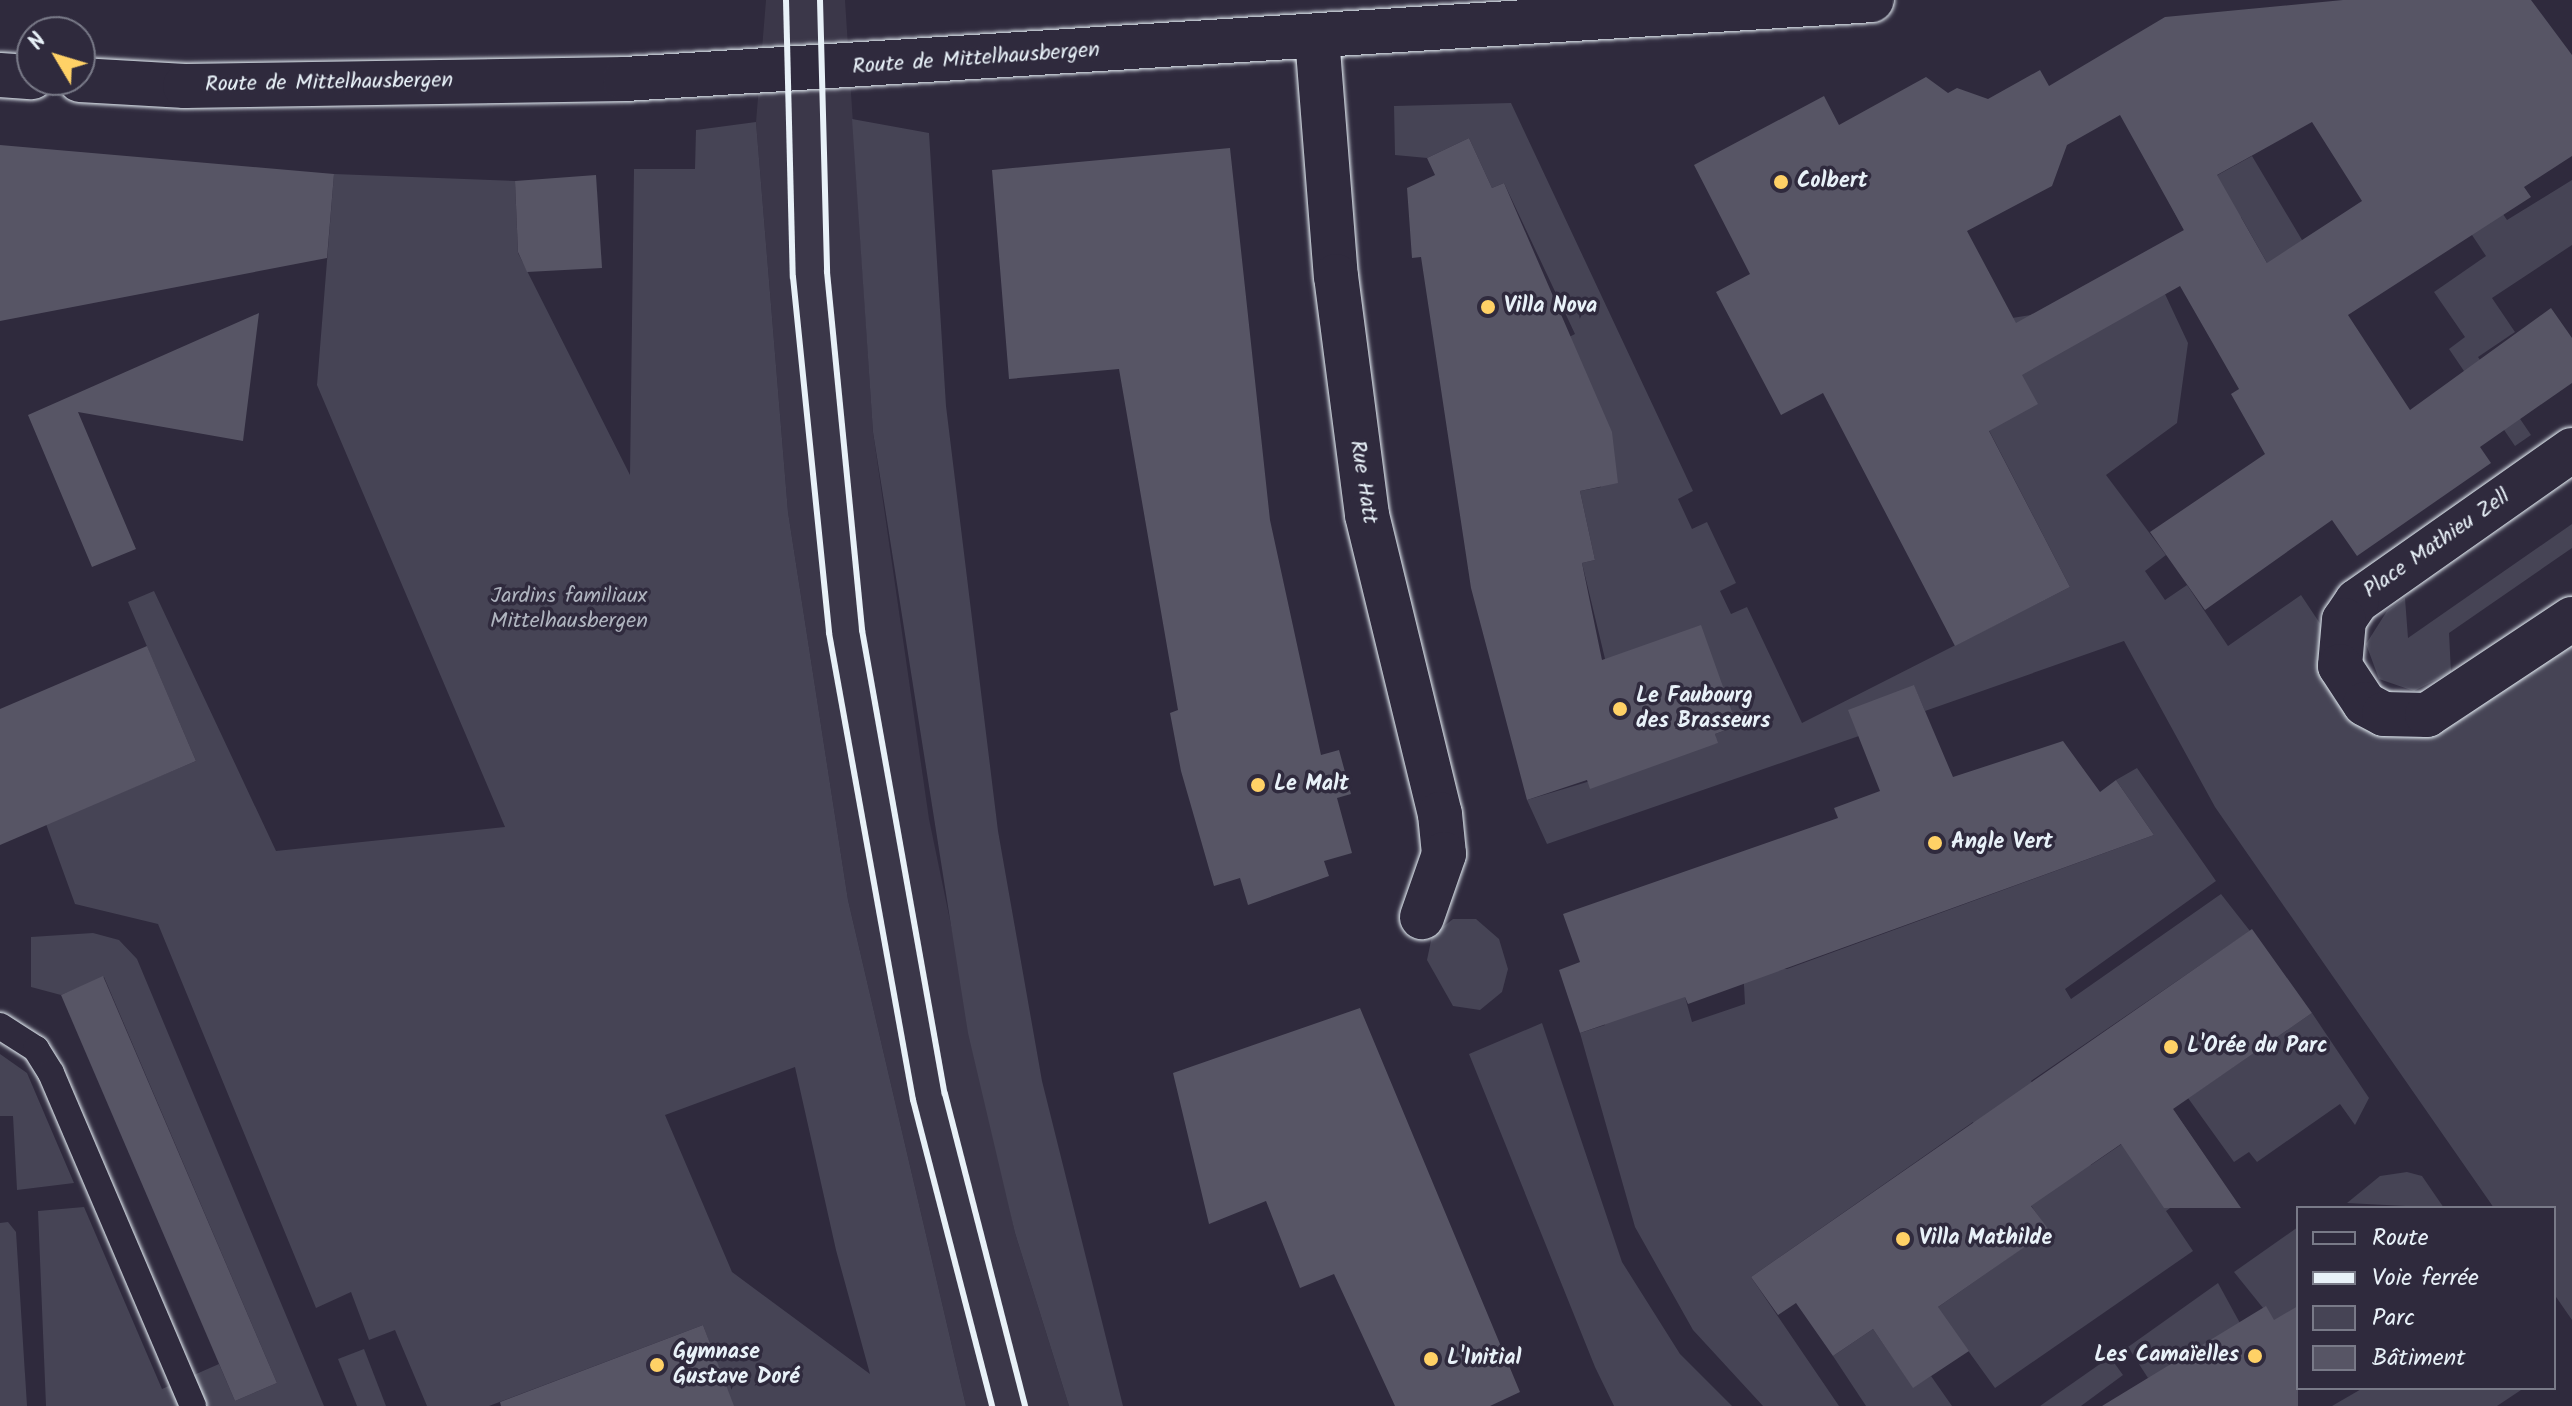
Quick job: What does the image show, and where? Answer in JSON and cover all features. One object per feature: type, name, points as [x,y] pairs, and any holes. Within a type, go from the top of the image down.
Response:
[{"type":"main road","name":"Route de Mittelhausbergen","points":[[96,81],[185,86],[625,79],[1872,0]]},
{"type":"main road","name":"Rue Hatt","points":[[1317,37],[1336,276],[1367,515],[1440,814],[1444,854],[1422,917]]},
{"type":"main road","name":"Place Mathieu Zell","points":[[2572,450],[2357,601],[2344,620],[2340,666],[2365,704],[2395,716],[2427,715],[2572,619]]},
{"type":"lane","points":[[0,1026],[36,1049],[51,1073],[193,1406]]},
{"type":"shaded area","points":[[766,0],[845,0],[873,432],[929,819],[1015,1233],[1069,1406],[966,1406],[848,900],[788,512],[756,122]]},
{"type":"green space","points":[[1511,103],[1693,491],[1678,499],[1692,529],[1707,522],[1736,583],[1720,591],[1731,614],[1747,607],[1802,723],[2070,587],[1876,212],[2012,318],[2165,294],[2188,343],[2177,423],[2106,475],[2166,555],[2145,571],[2165,600],[2187,585],[2228,646],[2301,595],[2323,628],[2323,674],[2334,699],[2353,719],[2404,737],[2456,723],[2572,642],[2572,1320],[2556,1297],[2556,1206],[2493,1206],[2215,807],[2124,641],[1925,711],[1914,686],[1859,736],[1547,844],[1527,800],[1717,743],[1715,734],[1737,726],[1697,627],[1606,663],[1582,563],[1595,560],[1580,491],[1601,487],[1563,340],[1575,334],[1504,183],[1492,188],[1469,138],[1427,158],[1395,155],[1394,106]]},
{"type":"green space","points":[[852,119],[929,133],[946,406],[998,831],[1042,1081],[1123,1406],[1069,1406],[1015,1233],[968,1033],[873,432]]},
{"type":"green space","name":"Jardins familiaux Mittelhausbergen","points":[[756,122],[788,512],[848,900],[966,1406],[733,1406],[703,1325],[489,1406],[427,1406],[395,1330],[369,1340],[351,1292],[316,1308],[158,924],[75,904],[46,824],[196,761],[128,602],[154,591],[276,851],[505,827],[317,385],[334,174],[515,181],[518,253],[630,475],[634,169],[695,169],[696,130]],"holes":[[[795,1067],[836,1250],[870,1374],[732,1272],[665,1115]]]},
{"type":"green space","points":[[2252,156],[2348,314],[2287,298],[2241,217],[2188,238],[2169,202]]},
{"type":"green space","points":[[2476,174],[2507,220],[2572,180],[2572,245],[2492,298],[2515,332],[2478,357],[2531,435],[2515,446],[2449,349],[2465,337],[2434,292],[2486,256],[2472,235]]},
{"type":"green space","points":[[2572,524],[2572,548],[2449,633],[2451,672],[2414,691],[2379,679],[2366,644],[2387,611],[2405,598],[2408,638]]},
{"type":"green space","points":[[2137,768],[2216,881],[2065,989],[2071,999],[2221,894],[2250,931],[2031,1081],[2091,1165],[2173,1109],[2217,1174],[2166,1211],[2193,1251],[1995,1388],[1964,1345],[1921,1319],[2048,1230],[1973,1122],[1751,1277],[1839,1406],[1763,1406],[1693,1330],[1635,1227],[1580,1033],[1605,1025],[1602,1015],[1682,986],[1692,1022],[1745,1004],[1743,966],[1787,969],[2154,835],[2116,780]]},
{"type":"green space","points":[[1453,919],[1476,919],[1499,939],[1508,969],[1502,992],[1480,1010],[1453,1006],[1427,960],[1432,936]]},
{"type":"green space","points":[[93,933],[119,940],[137,959],[324,1406],[46,1406],[38,1211],[84,1207],[162,1389],[219,1364],[235,1401],[277,1383],[104,977],[61,995],[31,987],[31,937]]},
{"type":"green space","points":[[2312,1013],[2369,1098],[2355,1125],[2340,1104],[2257,1162],[2249,1152],[2234,1162],[2188,1098]]},
{"type":"green space","points":[[1542,1023],[1622,1262],[1680,1354],[1732,1406],[1614,1406],[1595,1367],[1469,1054]]},
{"type":"green space","points":[[0,1054],[27,1073],[74,1183],[17,1190],[13,1116],[0,1116]]},
{"type":"green space","points":[[2407,1172],[2422,1176],[2443,1206],[2347,1203],[2380,1176]]},
{"type":"green space","points":[[8,1222],[16,1232],[27,1406],[0,1406],[0,1223]]},
{"type":"green space","points":[[2296,1228],[2296,1319],[2280,1329],[2234,1272]]},
{"type":"green space","points":[[2218,1283],[2252,1345],[2148,1378],[2128,1347]]},
{"type":"green space","points":[[1873,1329],[1913,1387],[1931,1376],[1952,1406],[1866,1406],[1833,1356]]},
{"type":"green space","points":[[364,1349],[386,1406],[357,1406],[338,1359]]},
{"type":"green space","points":[[2110,1357],[2123,1375],[2081,1406],[2040,1406]]},
{"type":"green space","points":[[2360,1390],[2521,1390],[2497,1406],[2332,1406]]},
{"type":"building","points":[[2343,0],[2531,0],[2572,55],[2572,156],[2524,187],[2531,197],[2348,315],[2410,410],[2551,308],[2572,338],[2572,383],[2480,447],[2491,463],[2357,556],[2332,520],[2205,610],[2150,532],[2265,454],[2231,394],[2239,389],[2180,286],[2022,375],[2038,404],[1989,431],[2070,587],[1955,646],[1823,393],[1781,415],[1716,292],[1750,274],[1694,165],[1824,96],[1839,125],[1926,77],[1948,93],[1957,88],[1988,99],[2040,70],[2049,86],[2165,17]],"holes":[[[2120,115],[2184,230],[2016,323],[1967,231],[2052,186],[2067,145]],[[2312,122],[2362,201],[2267,263],[2217,175]]]},
{"type":"building","points":[[1469,138],[1492,188],[1504,183],[1612,432],[1618,483],[1580,491],[1595,560],[1582,563],[1602,660],[1701,625],[1737,726],[1715,734],[1718,743],[1590,789],[1587,780],[1527,800],[1471,588],[1421,257],[1412,258],[1407,188],[1435,175],[1427,158]]},
{"type":"building","points":[[0,145],[334,174],[327,258],[0,321]]},
{"type":"building","points":[[1230,148],[1270,520],[1321,755],[1339,750],[1351,794],[1337,798],[1352,853],[1324,861],[1329,876],[1248,905],[1240,878],[1214,886],[1181,771],[1170,713],[1178,710],[1119,369],[1009,379],[992,170]]},
{"type":"building","points":[[596,175],[602,268],[527,272],[518,252],[515,181]]},
{"type":"building","points":[[259,313],[243,441],[78,412],[136,549],[92,567],[28,415]]},
{"type":"building","points":[[147,646],[196,761],[0,845],[0,709]]},
{"type":"building","points":[[1914,685],[1953,777],[2063,741],[2100,792],[2116,780],[2154,835],[1688,1004],[1685,997],[1580,1033],[1559,970],[1580,962],[1563,914],[1838,818],[1834,808],[1880,791],[1848,710]]},
{"type":"building","points":[[2252,929],[2312,1013],[2173,1109],[2241,1208],[2164,1208],[2121,1144],[2031,1206],[2049,1230],[1938,1307],[1969,1351],[1913,1388],[1873,1329],[1833,1356],[1796,1303],[1778,1315],[1751,1277]]},
{"type":"building","points":[[103,976],[277,1383],[235,1401],[61,995]]},
{"type":"building","points":[[1360,1008],[1520,1392],[1490,1406],[1395,1406],[1334,1274],[1300,1288],[1266,1201],[1209,1224],[1173,1073]]},
{"type":"building","name":"Les Camaïelles","points":[[2266,1306],[2274,1320],[2296,1307],[2298,1406],[2102,1406]]},
{"type":"building","name":"Gymnase Gustave Doré","points":[[703,1325],[734,1406],[501,1406],[500,1402]]},
{"type":"railway","points":[[786,0],[793,277],[829,633],[913,1100],[992,1406]]},
{"type":"railway","points":[[820,0],[827,272],[862,630],[945,1094],[1025,1406]]},
{"type":"place","name":"Colbert","points":[[1781,182]]},
{"type":"place","name":"Villa Nova","points":[[1488,307]]},
{"type":"place","name":"Le Faubourg des Brasseurs","points":[[1620,709]]},
{"type":"place","name":"Le Malt","points":[[1258,785]]},
{"type":"place","name":"Angle Vert","points":[[1935,843]]},
{"type":"place","name":"L'Orée du Parc","points":[[2171,1047]]},
{"type":"place","name":"Villa Mathilde","points":[[1903,1239]]},
{"type":"place","name":"Les Camaïelles","points":[[2255,1356]]},
{"type":"place","name":"L'Initial","points":[[1431,1359]]},
{"type":"place","name":"Gymnase Gustave Doré","points":[[657,1365]]}]
